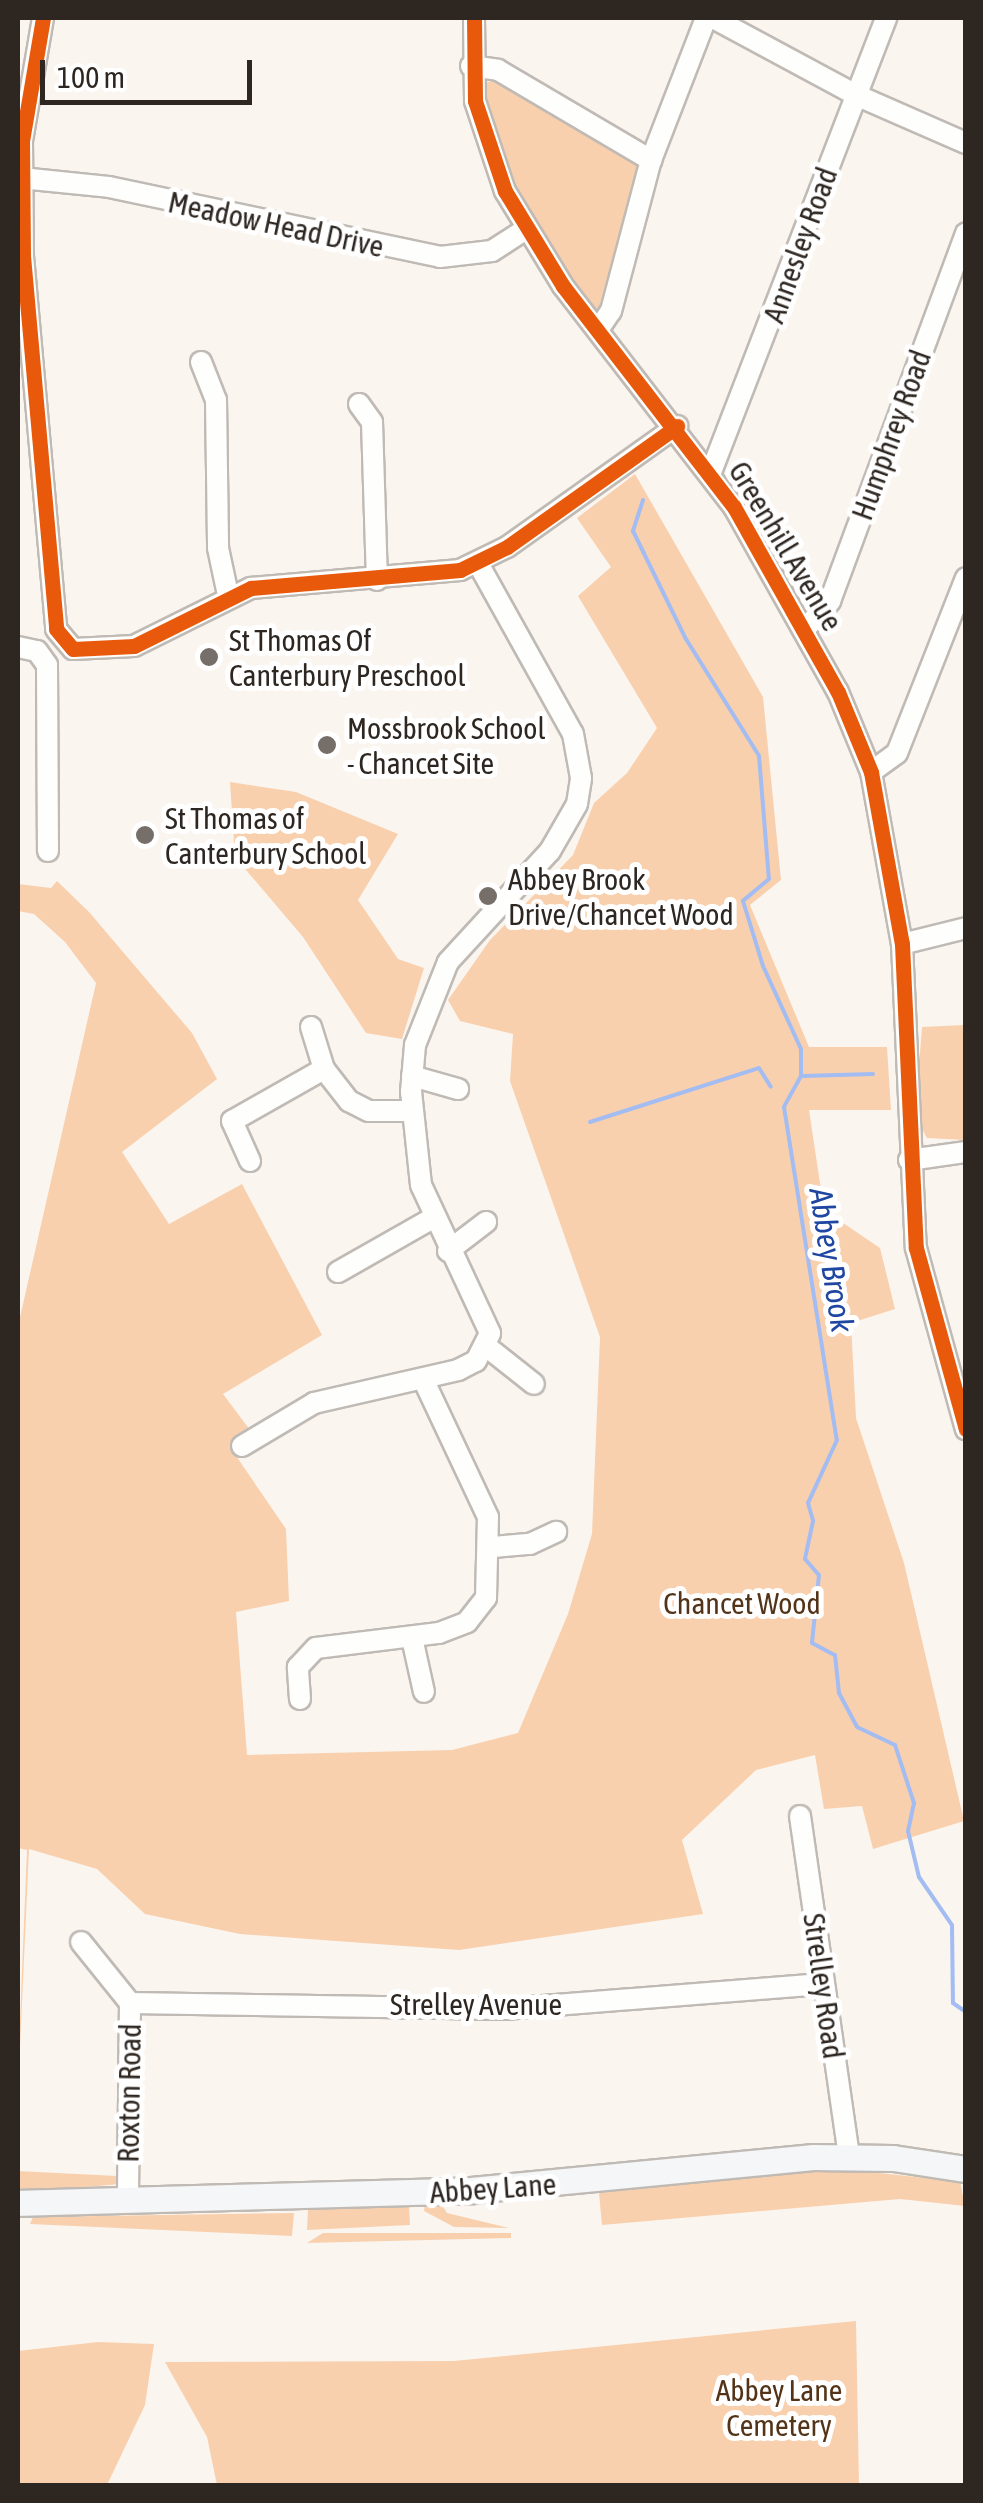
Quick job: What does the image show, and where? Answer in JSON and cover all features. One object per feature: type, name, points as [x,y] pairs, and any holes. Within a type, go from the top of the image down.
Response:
[{"type":"main road","name":"Abbey Lane","points":[[18,2203],[525,2187],[849,2156],[966,2169]]},
{"type":"street","points":[[43,18],[21,178],[56,629],[73,649],[116,651],[228,595],[292,582],[443,574],[478,562],[677,426]]},
{"type":"street","name":"Greenhill Avenue","points":[[474,18],[471,66],[490,156],[526,229],[598,330],[711,472],[804,629],[872,772],[902,944],[909,1160],[922,1288],[966,1428]]},
{"type":"street","points":[[598,330],[618,289],[651,160],[709,18],[856,95],[966,142]]},
{"type":"street","name":"Annesley Road","points":[[711,472],[886,18]]},
{"type":"street","points":[[471,66],[498,70],[651,160]]},
{"type":"street","name":"Meadow Head Drive","points":[[21,178],[109,187],[440,257],[492,250],[526,229]]},
{"type":"street","name":"Humphrey Road","points":[[804,629],[830,601],[966,233]]},
{"type":"street","points":[[201,362],[216,400],[218,548],[228,595]]},
{"type":"street","points":[[359,404],[372,422],[377,580]]},
{"type":"street","points":[[242,1446],[314,1404],[424,1381],[476,1360],[486,1346],[488,1322],[448,1251],[421,1185],[412,1076],[422,1016],[440,978],[550,851],[578,804],[581,778],[573,734],[478,562]]},
{"type":"street","points":[[872,772],[897,753],[966,578]]},
{"type":"street","points":[[18,648],[42,656],[52,725],[48,851]]},
{"type":"street","points":[[902,944],[966,928]]},
{"type":"street","points":[[311,1027],[324,1070],[358,1107],[412,1110]]},
{"type":"street","points":[[250,1161],[232,1121],[324,1070]]},
{"type":"street","points":[[412,1076],[458,1089]]},
{"type":"street","points":[[909,1160],[966,1152]]},
{"type":"street","points":[[338,1272],[433,1218]]},
{"type":"street","points":[[448,1251],[486,1222]]},
{"type":"street","points":[[486,1346],[534,1384]]},
{"type":"street","points":[[300,1699],[298,1667],[316,1648],[412,1638],[455,1628],[478,1612],[492,1547],[477,1486],[433,1410],[424,1381]]},
{"type":"street","points":[[492,1547],[530,1544],[556,1532]]},
{"type":"street","points":[[412,1638],[424,1692]]},
{"type":"street","name":"Strelley Road","points":[[800,1816],[849,2156]]},
{"type":"street","name":"Roxton Road","points":[[82,1942],[130,2002],[128,2200]]},
{"type":"street","name":"Strelley Avenue","points":[[130,2002],[504,2009],[822,1984]]},
{"type":"green space","points":[[496,80],[531,95],[639,167],[598,311],[558,264],[495,145],[481,93],[484,83]]},
{"type":"green space","name":"Chancet Wood","points":[[635,474],[763,697],[781,880],[750,905],[809,1047],[887,1047],[891,1110],[809,1110],[824,1210],[880,1248],[895,1309],[851,1323],[856,1418],[904,1563],[964,1821],[873,1849],[862,1806],[824,1809],[815,1755],[756,1770],[682,1840],[703,1914],[459,1950],[240,1934],[145,1914],[97,1869],[29,1849],[18,2069],[27,1850],[18,1848],[18,1326],[96,983],[65,942],[34,914],[18,911],[18,884],[51,888],[57,881],[89,912],[192,1033],[217,1079],[122,1152],[169,1224],[242,1184],[322,1335],[223,1394],[250,1430],[230,1447],[286,1529],[289,1601],[236,1612],[247,1755],[452,1750],[518,1733],[568,1614],[592,1534],[600,1337],[510,1081],[513,1034],[460,1021],[448,1000],[490,940],[573,855],[594,803],[627,773],[657,728],[578,596],[611,567],[577,518]]},
{"type":"green space","points":[[230,782],[296,792],[398,834],[358,900],[398,959],[424,968],[402,1039],[366,1033],[303,937],[235,857]]},
{"type":"green space","points":[[965,1025],[965,1140],[927,1138],[915,1116],[922,1027]]},
{"type":"green space","points":[[835,2168],[960,2182],[965,2206],[900,2199],[602,2225],[599,2193]]},
{"type":"green space","points":[[18,2171],[117,2176],[120,2184],[18,2193]]},
{"type":"green space","points":[[441,2203],[447,2213],[509,2228],[454,2227],[424,2211],[425,2204]]},
{"type":"green space","points":[[409,2205],[410,2225],[307,2230],[308,2210]]},
{"type":"green space","points":[[294,2213],[292,2236],[30,2224],[33,2217]]},
{"type":"green space","points":[[323,2233],[511,2233],[511,2238],[307,2243]]},
{"type":"green space","name":"Abbey Lane Cemetery","points":[[856,2321],[859,2485],[217,2485],[207,2437],[165,2362],[454,2361]]},
{"type":"green space","points":[[98,2342],[154,2344],[145,2405],[107,2485],[18,2485],[18,2351]]},
{"type":"waterway","name":"Abbey Brook","points":[[643,500],[633,531],[686,639],[759,756],[769,879],[743,901],[763,966],[801,1049],[801,1076],[784,1107],[837,1440],[808,1503],[813,1521],[805,1559],[819,1575],[812,1643],[835,1655],[839,1693],[857,1727],[895,1745],[914,1803],[908,1831],[919,1877],[952,1925],[953,2003],[966,2012]]},
{"type":"waterway","points":[[590,1122],[759,1068],[771,1087]]},
{"type":"waterway","points":[[803,1076],[873,1074]]},
{"type":"cycle path","points":[[43,18],[22,141],[23,256],[56,629],[73,649],[134,646],[251,588],[460,570],[507,547],[677,426]]},
{"type":"cycle path","points":[[474,18],[475,101],[505,191],[563,286],[734,507],[838,692],[871,772],[902,944],[916,1248],[966,1429]]},
{"type":"place","name":"St Thomas Of Canterbury Preschool","points":[[209,657]]},
{"type":"place","name":"Mossbrook School - Chancet Site","points":[[327,745]]},
{"type":"place","name":"St Thomas of Canterbury School","points":[[145,835]]},
{"type":"place","name":"Abbey Brook Drive/Chancet Wood","points":[[488,896]]}]
